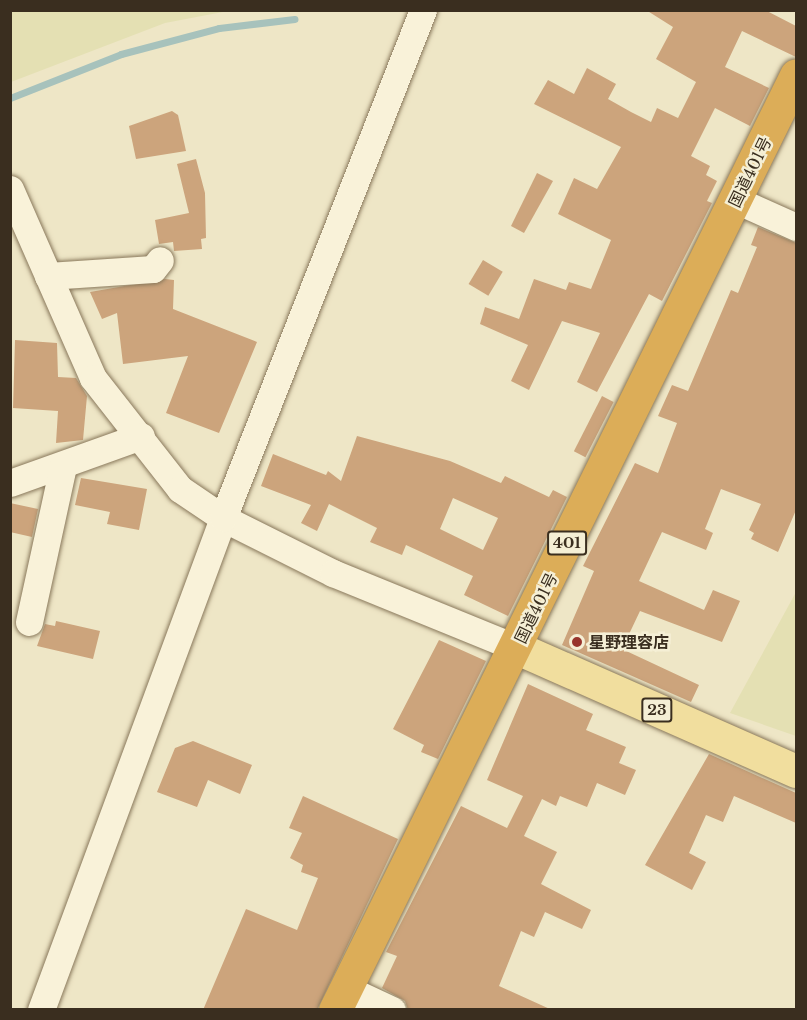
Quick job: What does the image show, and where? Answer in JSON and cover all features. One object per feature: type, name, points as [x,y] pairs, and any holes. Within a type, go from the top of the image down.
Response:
[{"type":"highway","name":"国道401号","points":[[340,999],[517,648],[796,75]]},
{"type":"main road","name":"23","points":[[517,648],[796,771]]},
{"type":"street","points":[[41,1010],[223,518],[423,10]]},
{"type":"street","points":[[10,189],[93,378],[141,436],[143,447],[180,489],[223,518],[333,573],[517,648]]},
{"type":"street","points":[[736,200],[796,227]]},
{"type":"street","points":[[48,276],[153,269],[160,260]]},
{"type":"street","points":[[10,483],[63,466],[141,436]]},
{"type":"street","points":[[29,622],[63,466]]},
{"type":"street","points":[[340,999],[392,1010]]},
{"type":"shaded area","points":[[11,10],[228,11],[165,23],[11,82]]},
{"type":"shaded area","points":[[796,592],[796,736],[730,713]]},
{"type":"building","points":[[646,10],[765,10],[796,26],[796,57],[742,31],[725,67],[769,88],[750,126],[715,108],[691,156],[710,166],[706,175],[717,181],[707,201],[712,203],[662,301],[649,294],[597,392],[577,382],[600,333],[562,321],[529,390],[511,381],[528,345],[480,324],[485,307],[519,319],[534,279],[566,290],[569,282],[591,289],[611,240],[558,214],[574,178],[597,189],[621,147],[534,104],[548,80],[574,94],[587,68],[616,84],[608,99],[631,112],[651,122],[657,108],[678,118],[696,82],[656,59],[673,27]]},
{"type":"building","points":[[172,111],[178,115],[186,151],[136,159],[129,126]]},
{"type":"building","points":[[196,159],[205,193],[206,238],[201,239],[202,249],[174,251],[173,242],[159,244],[155,220],[189,213],[177,164]]},
{"type":"building","points":[[537,173],[553,181],[524,233],[511,226]]},
{"type":"building","points":[[758,227],[796,243],[796,510],[778,552],[751,539],[754,533],[749,530],[761,504],[721,489],[705,529],[713,533],[706,550],[662,532],[639,581],[704,610],[713,590],[740,601],[722,642],[640,611],[622,649],[699,685],[691,702],[562,645],[594,571],[583,566],[635,463],[658,473],[677,423],[658,416],[672,385],[688,391],[731,290],[738,293],[757,247],[751,245]]},
{"type":"building","points":[[483,260],[503,272],[488,296],[469,284]]},
{"type":"building","points":[[165,279],[174,280],[173,309],[257,342],[219,433],[166,413],[188,356],[123,364],[117,313],[102,319],[90,292]]},
{"type":"building","points":[[15,340],[57,343],[58,377],[76,378],[87,396],[83,440],[56,443],[58,411],[13,408]]},
{"type":"building","points":[[602,396],[614,402],[585,457],[574,451]]},
{"type":"building","points":[[357,436],[450,461],[501,483],[505,476],[549,497],[553,490],[567,497],[508,616],[464,595],[473,576],[406,545],[402,555],[370,542],[377,528],[329,504],[317,531],[301,523],[311,505],[261,486],[273,454],[326,475],[328,471],[341,481]],"holes":[[[453,498],[498,518],[483,550],[440,529]]]},
{"type":"building","points":[[81,478],[147,489],[139,530],[107,524],[110,512],[75,505]]},
{"type":"building","points":[[10,503],[38,509],[32,537],[10,532]]},
{"type":"building","points":[[56,621],[100,631],[93,659],[37,646],[45,624],[55,626]]},
{"type":"building","points":[[439,640],[486,661],[438,759],[421,752],[424,745],[393,729]]},
{"type":"building","points":[[528,684],[593,714],[586,730],[626,747],[619,763],[636,770],[625,795],[597,783],[587,807],[560,796],[556,806],[542,799],[524,836],[557,852],[541,884],[591,910],[582,929],[545,912],[534,937],[521,931],[499,986],[552,1010],[408,1010],[405,1001],[382,988],[397,956],[386,952],[461,806],[507,828],[523,796],[487,780]]},
{"type":"building","points":[[193,741],[252,765],[240,794],[208,780],[197,807],[157,792],[175,748]]},
{"type":"building","points":[[709,754],[796,793],[796,823],[734,796],[723,822],[706,815],[689,853],[706,862],[692,890],[645,865]]},
{"type":"building","points":[[303,796],[398,839],[317,1010],[203,1010],[246,909],[297,930],[318,878],[301,872],[303,865],[290,858],[302,833],[289,828]]},
{"type":"waterway","points":[[10,98],[121,54],[219,28],[294,19]]},
{"type":"place","name":"星野理容店","points":[[577,642]]}]
